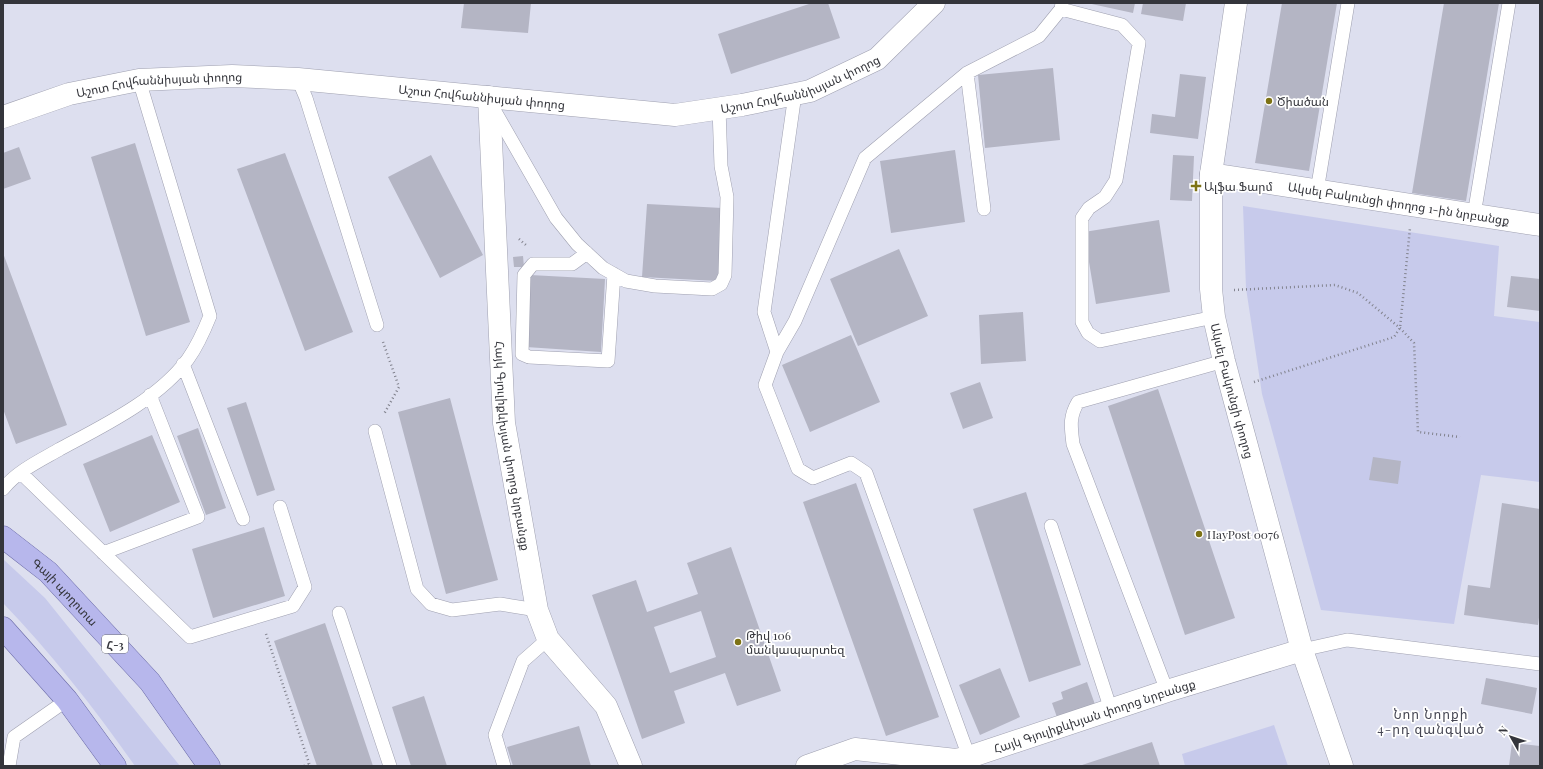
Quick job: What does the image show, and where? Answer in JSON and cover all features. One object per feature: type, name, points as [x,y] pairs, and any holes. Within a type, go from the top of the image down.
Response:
[{"type":"main road","name":"Գայի պողոտա","points":[[3,537],[48,572],[150,682],[208,766]]},
{"type":"main road","points":[[3,628],[67,700],[115,766]]},
{"type":"street","name":"Աշոտ Հովհաննիսյան փողոց","points":[[3,117],[69,94],[139,80],[232,76],[298,79],[676,115],[810,91],[877,58],[934,3]]},
{"type":"street","name":"Ակսել Բակունցի փողոց","points":[[1236,3],[1211,174],[1211,289],[1214,317],[1224,361],[1302,650],[1342,766]]},
{"type":"street","name":"Հայկ Գյուլիքևխյան փողոց նրբանցք","points":[[489,97],[504,423],[537,610],[548,639],[606,706],[631,766]]},
{"type":"street","name":"Ակսել Բակունցի փողոց 1-ին նրբանցք","points":[[1211,174],[1540,225]]},
{"type":"street","name":"Հայկ Գյուլիքևխյան փողոց նրբանցք","points":[[807,766],[855,749],[878,759],[956,760],[969,757],[1167,691],[1302,650]]},
{"type":"lane","points":[[1317,191],[1348,3]]},
{"type":"lane","points":[[1474,215],[1509,3]]},
{"type":"lane","points":[[969,757],[866,473],[851,463],[813,478],[798,469],[765,385],[777,352],[795,321],[865,158],[967,73],[1039,36],[1061,6],[1122,25],[1139,43],[1116,180],[1105,197],[1089,208],[1082,218],[1082,322],[1088,333],[1100,341],[1214,317]]},
{"type":"lane","points":[[967,73],[984,209]]},
{"type":"lane","points":[[298,79],[306,98],[377,325]]},
{"type":"lane","points":[[3,488],[33,464],[116,419],[164,385],[183,364],[201,339],[210,316],[139,80]]},
{"type":"lane","points":[[777,352],[764,312],[796,94]]},
{"type":"lane","points":[[489,97],[494,112],[556,218],[577,244],[603,268],[626,280],[655,286],[712,289],[721,284],[724,275],[727,197],[721,166],[719,108]]},
{"type":"lane","points":[[587,253],[572,264],[533,264],[524,275],[522,354],[529,357],[608,361],[614,274]]},
{"type":"lane","points":[[1167,691],[1073,444],[1071,422],[1073,411],[1078,402],[1224,361]]},
{"type":"lane","points":[[183,364],[243,519]]},
{"type":"lane","points":[[103,553],[198,517],[150,395]]},
{"type":"lane","points":[[375,431],[417,589],[431,604],[452,610],[500,604],[537,610]]},
{"type":"lane","points":[[21,473],[190,637],[293,606],[305,587],[280,507]]},
{"type":"lane","points":[[1051,526],[1111,710]]},
{"type":"lane","points":[[339,613],[390,766]]},
{"type":"lane","points":[[504,766],[495,735],[522,661],[548,639]]},
{"type":"lane","points":[[1302,650],[1347,640],[1540,664]]},
{"type":"lane","points":[[9,766],[8,740],[67,700]]},
{"type":"path","points":[[1251,383],[1394,337],[1400,328],[1412,205]]},
{"type":"path","points":[[1233,297],[1231,290],[1335,285],[1358,293],[1400,328],[1414,343],[1418,432],[1460,437]]},
{"type":"path","points":[[375,431],[399,387],[377,325]]},
{"type":"path","points":[[260,616],[309,765],[304,766]]},
{"type":"shaded area","points":[[1243,206],[1499,246],[1494,316],[1540,322],[1540,482],[1481,475],[1454,624],[1321,610],[1262,394],[1246,288]]},
{"type":"shaded area","points":[[3,559],[45,598],[180,766],[135,766],[72,682],[3,603]]},
{"type":"shaded area","points":[[1274,725],[1288,766],[1185,766],[1182,754]]},
{"type":"building","points":[[464,3],[531,3],[528,33],[461,28]]},
{"type":"building","points":[[812,3],[828,3],[840,38],[731,74],[718,34]]},
{"type":"building","points":[[1087,3],[1135,3],[1133,13]]},
{"type":"building","points":[[1143,3],[1186,3],[1183,21],[1141,14]]},
{"type":"building","points":[[1282,3],[1337,3],[1309,171],[1255,163]]},
{"type":"building","points":[[1444,3],[1499,3],[1466,201],[1412,193]]},
{"type":"building","points":[[1053,68],[1060,140],[985,148],[978,75]]},
{"type":"building","points":[[1180,74],[1206,77],[1198,139],[1150,133],[1152,114],[1175,117]]},
{"type":"building","points":[[135,143],[190,322],[146,336],[91,157]]},
{"type":"building","points":[[19,147],[31,179],[3,189],[3,153]]},
{"type":"building","points":[[955,150],[965,222],[891,233],[880,161]]},
{"type":"building","points":[[285,153],[353,332],[305,351],[237,169]]},
{"type":"building","points":[[431,155],[483,255],[440,278],[388,177]]},
{"type":"building","points":[[1173,155],[1194,156],[1192,201],[1170,200]]},
{"type":"building","points":[[647,204],[722,208],[718,281],[642,277]]},
{"type":"building","points":[[1159,220],[1170,292],[1096,304],[1084,232]]},
{"type":"building","points":[[899,249],[928,316],[858,346],[830,279]]},
{"type":"building","points":[[3,253],[67,425],[16,444],[3,409]]},
{"type":"building","points":[[523,256],[524,267],[514,267],[513,257]]},
{"type":"building","points":[[530,275],[605,279],[601,352],[526,347]]},
{"type":"building","points":[[1511,276],[1540,279],[1540,311],[1507,307]]},
{"type":"building","points":[[1023,312],[1026,361],[981,364],[979,315]]},
{"type":"building","points":[[851,335],[880,402],[810,432],[782,365]]},
{"type":"building","points":[[980,382],[993,418],[963,429],[950,393]]},
{"type":"building","points":[[1158,389],[1235,618],[1185,635],[1108,406]]},
{"type":"building","points":[[450,398],[498,580],[446,594],[398,412]]},
{"type":"building","points":[[246,402],[275,490],[257,496],[227,408]]},
{"type":"building","points":[[198,428],[226,508],[206,515],[177,436]]},
{"type":"building","points":[[152,435],[180,502],[110,532],[83,464]]},
{"type":"building","points":[[1373,457],[1401,461],[1398,484],[1369,480]]},
{"type":"building","points":[[856,483],[939,717],[886,736],[803,502]]},
{"type":"building","points":[[1026,492],[1081,665],[1029,682],[973,509]]},
{"type":"building","points":[[1502,503],[1540,509],[1540,610],[1538,625],[1464,615],[1468,585],[1490,588]]},
{"type":"building","points":[[264,527],[285,596],[213,618],[192,549]]},
{"type":"building","name":"Թիվ 106 մանկապարտեզ","points":[[731,547],[781,691],[737,706],[725,673],[674,691],[685,723],[642,739],[592,595],[636,580],[647,612],[698,594],[687,563]],"holes":[[[701,611],[716,657],[670,673],[654,627]]]},
{"type":"building","points":[[325,623],[373,766],[317,766],[274,641]]},
{"type":"building","points":[[1000,668],[1020,717],[980,735],[959,685]]},
{"type":"building","points":[[1486,678],[1537,688],[1532,714],[1481,704]]},
{"type":"building","points":[[1087,682],[1097,710],[1059,723],[1052,703],[1063,699],[1061,692]]},
{"type":"building","points":[[424,696],[447,766],[411,766],[392,707]]},
{"type":"building","points":[[579,726],[591,766],[513,766],[507,747]]},
{"type":"building","points":[[1152,742],[1160,766],[1079,766]]},
{"type":"building","points":[[1512,743],[1540,746],[1540,766],[1509,766]]},
{"type":"place","name":"Ծիածան","points":[[1269,101]]},
{"type":"place","name":"Ալֆա Ֆարմ","points":[[1196,186]]},
{"type":"place","name":"HayPost 0076","points":[[1199,534]]},
{"type":"place","name":"Թիվ 106 մանկապարտեզ","points":[[738,642]]},
{"type":"district","name":"Նոր Նորքի 4-րդ զանգված","points":[[1431,720]]}]
